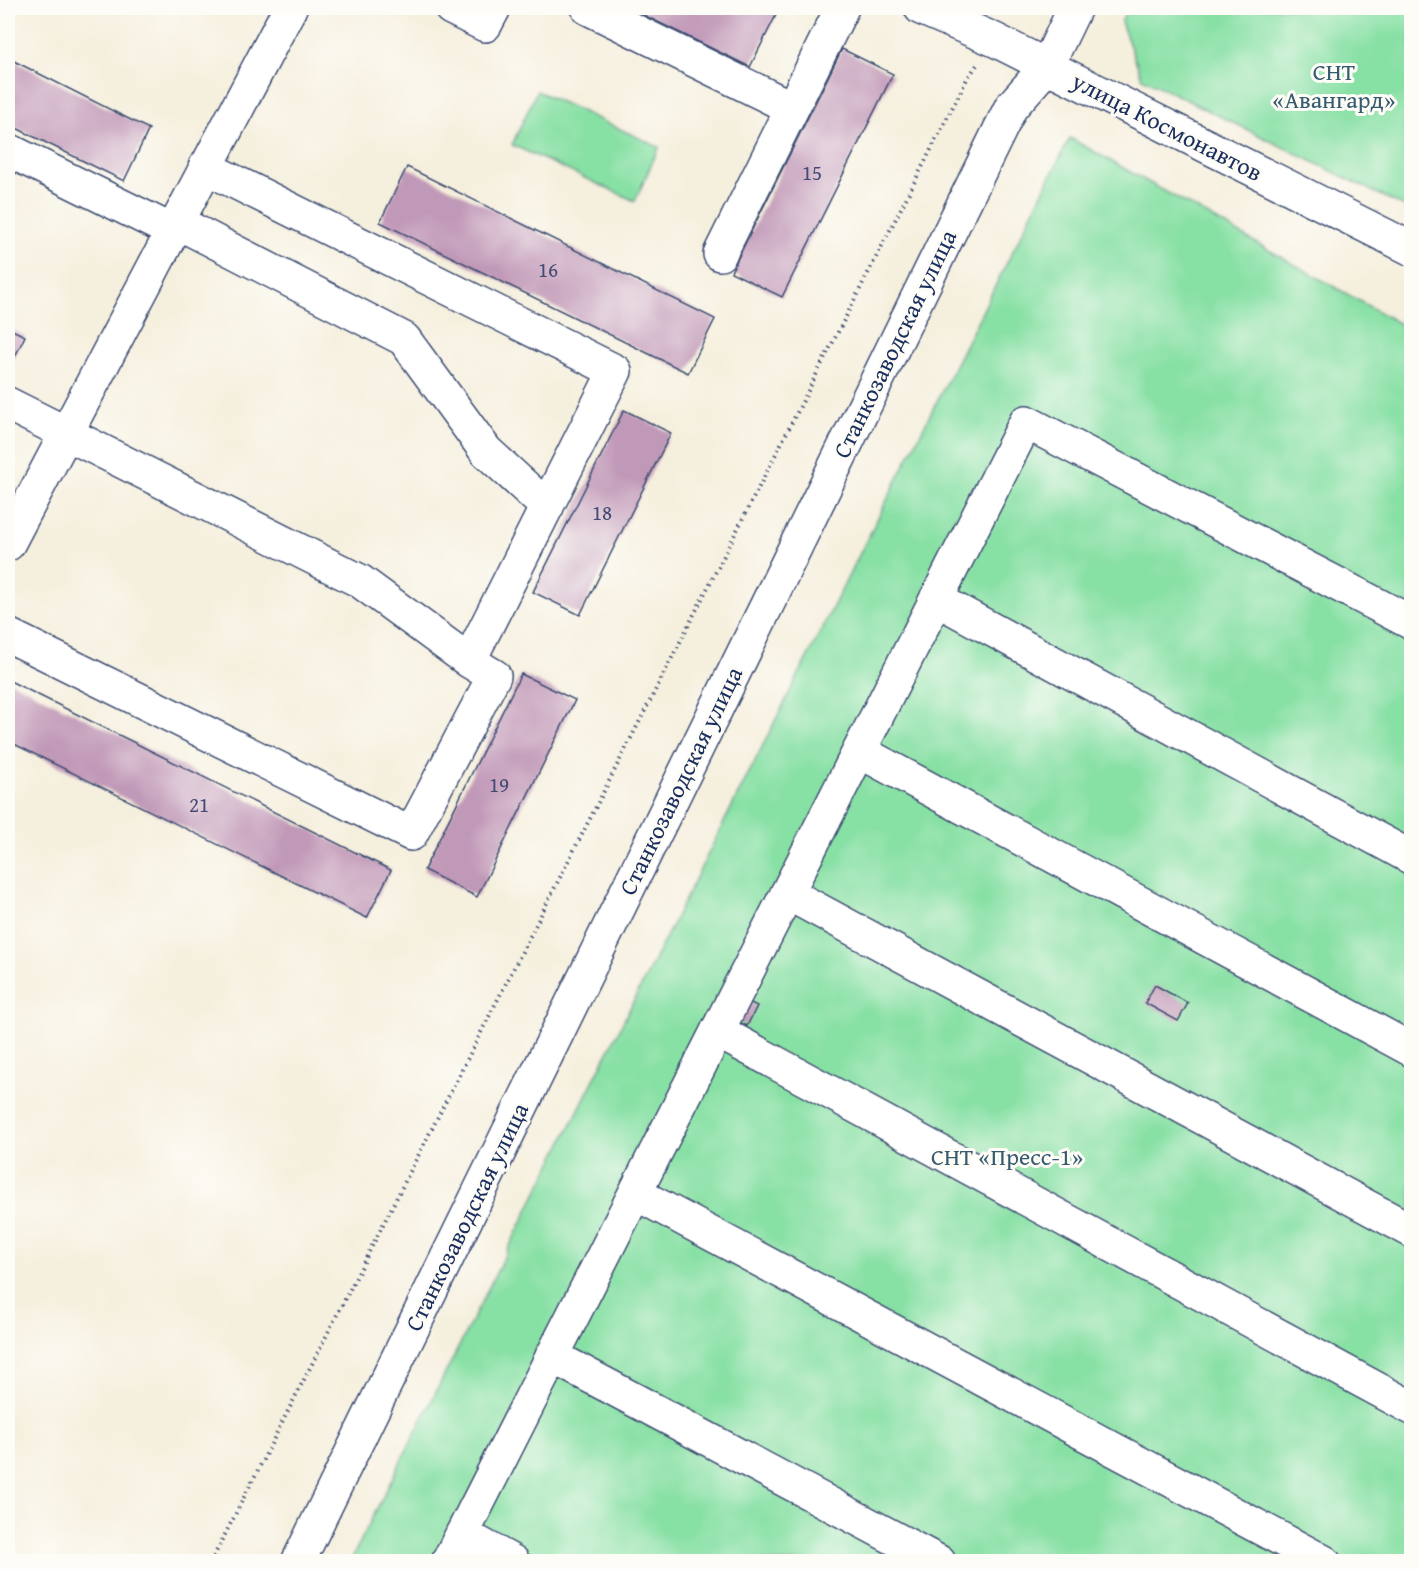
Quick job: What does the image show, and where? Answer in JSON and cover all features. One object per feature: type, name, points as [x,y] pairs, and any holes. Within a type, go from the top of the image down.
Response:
[{"type":"street","points":[[8,544],[290,8]]},
{"type":"street","points":[[451,8],[486,25],[494,8]]},
{"type":"street","points":[[588,8],[792,108]]},
{"type":"street","points":[[720,254],[842,8]]},
{"type":"street","name":"улица Космонавтов","points":[[921,8],[995,40],[1412,249]]},
{"type":"street","name":"Станкозаводская улица","points":[[298,1562],[1011,107],[1047,66],[1075,8]]},
{"type":"street","points":[[8,150],[174,227],[404,339],[486,451],[547,507]]},
{"type":"street","points":[[205,167],[615,371],[469,661]]},
{"type":"street","points":[[8,404],[360,581],[469,661],[494,676],[411,834],[8,635]]},
{"type":"street","points":[[513,1562],[455,1548],[1026,422],[1412,623]]},
{"type":"street","points":[[936,599],[1412,858]]},
{"type":"street","points":[[860,751],[1412,1050]]},
{"type":"street","points":[[788,893],[1412,1232]]},
{"type":"street","points":[[717,1031],[1412,1408]]},
{"type":"street","points":[[635,1194],[1324,1562]]},
{"type":"street","points":[[552,1356],[939,1562]]},
{"type":"path","points":[[211,1562],[967,79],[995,40]]},
{"type":"green space","name":"СНТ «Авангард»","points":[[1128,8],[1411,8],[1411,210],[1142,78],[1121,22]]},
{"type":"green space","points":[[537,91],[659,147],[635,201],[512,145]]},
{"type":"green space","name":"СНТ «Пресс-1»","points":[[1070,138],[1411,330],[1411,1561],[350,1562]]},
{"type":"building","points":[[629,8],[762,8],[776,15],[750,67]]},
{"type":"building","points":[[842,49],[893,74],[782,297],[731,272]]},
{"type":"building","points":[[8,58],[149,129],[124,181],[8,124]]},
{"type":"building","points":[[407,167],[715,319],[688,373],[380,222]]},
{"type":"building","points":[[8,328],[25,336],[8,371]]},
{"type":"building","points":[[624,410],[671,433],[580,615],[533,592]]},
{"type":"building","points":[[521,674],[575,700],[477,897],[424,870]]},
{"type":"building","points":[[8,680],[391,870],[367,918],[8,741]]},
{"type":"building","points":[[1155,985],[1188,1003],[1178,1021],[1145,1003]]},
{"type":"building","points":[[743,999],[757,1006],[747,1026],[733,1019]]}]
